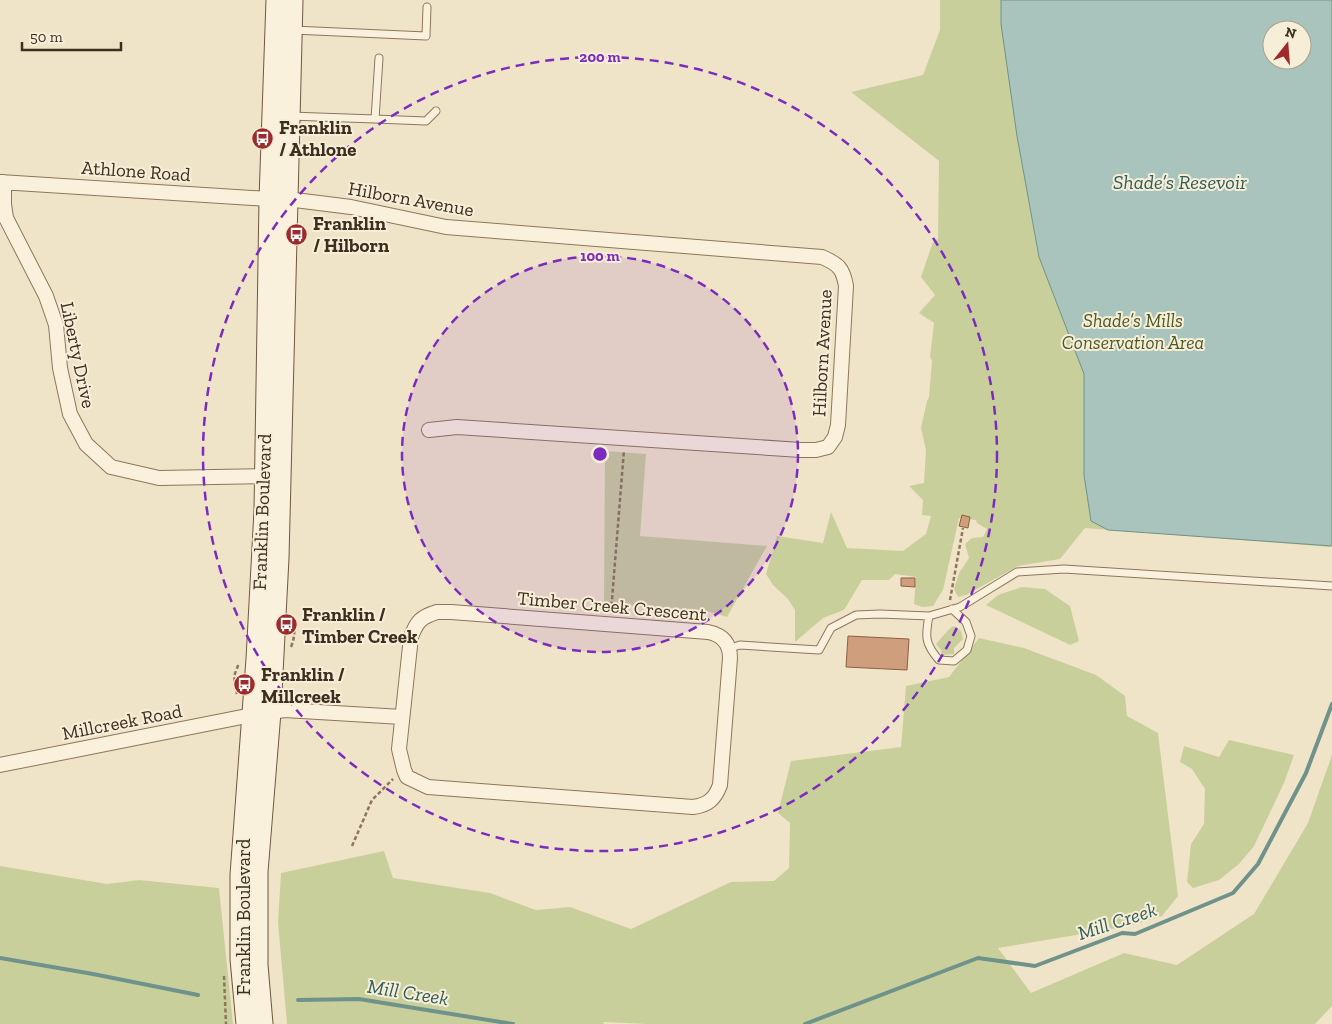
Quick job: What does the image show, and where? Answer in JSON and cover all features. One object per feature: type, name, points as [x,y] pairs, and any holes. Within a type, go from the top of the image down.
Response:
[{"type":"main road","name":"Franklin Boulevard","points":[[263,1024],[258,965],[258,872],[271,712],[282,493],[276,0]]},
{"type":"main road","name":"Franklin Boulevard","points":[[246,1024],[240,959],[240,875],[263,536],[264,476],[278,199],[290,116],[293,0]]},
{"type":"street","name":"Athlone Road","points":[[2,182],[278,199]]},
{"type":"street","name":"Liberty Drive","points":[[2,182],[6,218],[46,296],[56,325],[60,368],[70,414],[86,444],[111,467],[159,478],[264,476]]},
{"type":"street","name":"Hilborn Avenue","points":[[278,199],[351,207],[446,227],[822,257],[835,263],[844,273],[846,286],[838,424],[835,437],[828,447],[816,450],[801,450],[456,427],[429,430]]},
{"type":"street","name":"Timber Creek Crescent","points":[[404,770],[399,749],[411,636],[415,625],[424,616],[437,612],[451,612],[708,632],[724,639],[730,648]]},
{"type":"street","points":[[404,770],[408,777],[428,787],[703,806],[712,800],[720,785],[730,648]]},
{"type":"street","points":[[271,712],[285,710],[402,717]]},
{"type":"street","name":"Millcreek Road","points":[[0,765],[252,715]]},
{"type":"lane","points":[[292,30],[426,36],[427,7]]},
{"type":"lane","points":[[375,119],[380,58]]},
{"type":"lane","points":[[290,116],[426,121],[436,111]]},
{"type":"lane","points":[[730,648],[740,645],[818,650],[831,628],[856,615],[929,616],[960,607],[1017,572],[1064,570],[1332,586]]},
{"type":"lane","points":[[929,616],[926,631],[929,648],[939,660],[954,661],[967,650],[971,636],[966,622],[952,609]]},
{"type":"path","points":[[610,625],[625,439]]},
{"type":"path","points":[[952,609],[950,597],[963,528]]},
{"type":"path","points":[[352,846],[372,800],[404,770]]},
{"type":"green space","name":"Shade’s Resevoir","points":[[940,0],[1332,0],[1330,547],[1085,528],[1060,559],[1018,566],[966,595],[958,597],[954,589],[959,573],[969,558],[965,544],[972,538],[983,537],[987,529],[977,523],[976,520],[959,518],[943,590],[933,606],[922,607],[914,604],[916,577],[895,574],[889,580],[862,580],[844,610],[823,618],[795,642],[795,610],[766,574],[777,536],[823,543],[831,512],[847,548],[903,551],[926,534],[931,516],[922,515],[923,500],[909,486],[924,483],[926,450],[921,428],[929,397],[932,361],[930,357],[934,323],[919,313],[935,295],[921,277],[933,242],[938,239],[939,161],[851,92],[923,75],[940,30]]},
{"type":"green space","points":[[605,451],[646,454],[640,536],[767,546],[727,617],[710,612],[604,603]]},
{"type":"green space","points":[[1022,587],[1045,589],[1070,606],[1079,641],[1070,645],[986,605],[998,595]]},
{"type":"green space","points":[[953,626],[961,631],[963,639],[954,648],[954,654],[942,655],[941,650],[936,644]]},
{"type":"green space","points":[[979,638],[1024,648],[1096,675],[1125,696],[1127,716],[1158,733],[1178,896],[1162,916],[1130,926],[998,948],[1031,993],[1124,953],[1177,965],[1254,914],[1308,823],[1332,755],[1332,1006],[1315,1024],[647,1024],[603,1022],[604,1024],[287,1024],[278,922],[281,873],[384,851],[393,878],[490,893],[536,910],[570,907],[631,929],[731,882],[774,881],[789,868],[790,823],[778,813],[791,761],[901,747],[906,686],[949,677]]},
{"type":"green space","points":[[1229,740],[1294,755],[1284,783],[1254,846],[1239,864],[1219,880],[1193,888],[1187,882],[1191,844],[1204,824],[1205,789],[1192,769],[1180,762],[1184,746],[1219,757]]},
{"type":"green space","points":[[0,866],[107,884],[139,880],[219,888],[233,1024],[0,1024]]},
{"type":"water","name":"Shade’s Resevoir","points":[[1001,0],[1332,0],[1332,546],[1108,530],[1091,521],[1084,475],[1084,374],[1039,257],[1017,136],[1001,24]]},
{"type":"building","points":[[962,515],[970,517],[968,528],[959,526]]},
{"type":"building","points":[[901,578],[915,578],[915,587],[901,586]]},
{"type":"building","points":[[848,636],[909,639],[907,670],[846,667]]},
{"type":"waterway","name":"Mill Creek","points":[[805,1024],[978,958],[1035,966],[1122,933],[1135,934],[1233,893],[1258,864],[1306,773],[1332,704]]},
{"type":"waterway","name":"Mill Creek","points":[[0,958],[198,995]]},
{"type":"waterway","name":"Mill Creek","points":[[298,1000],[359,999],[513,1024]]},
{"type":"place","name":"Franklin / Athlone","points":[[263,138]]},
{"type":"place","name":"Franklin / Hilborn","points":[[297,234]]},
{"type":"place","name":"Franklin / Timber Creek","points":[[286,625]]},
{"type":"place","name":"Franklin / Millcreek","points":[[245,685]]},
{"type":"park label","name":"Shade’s Mills Conservation Area","points":[[1133,331]]}]
